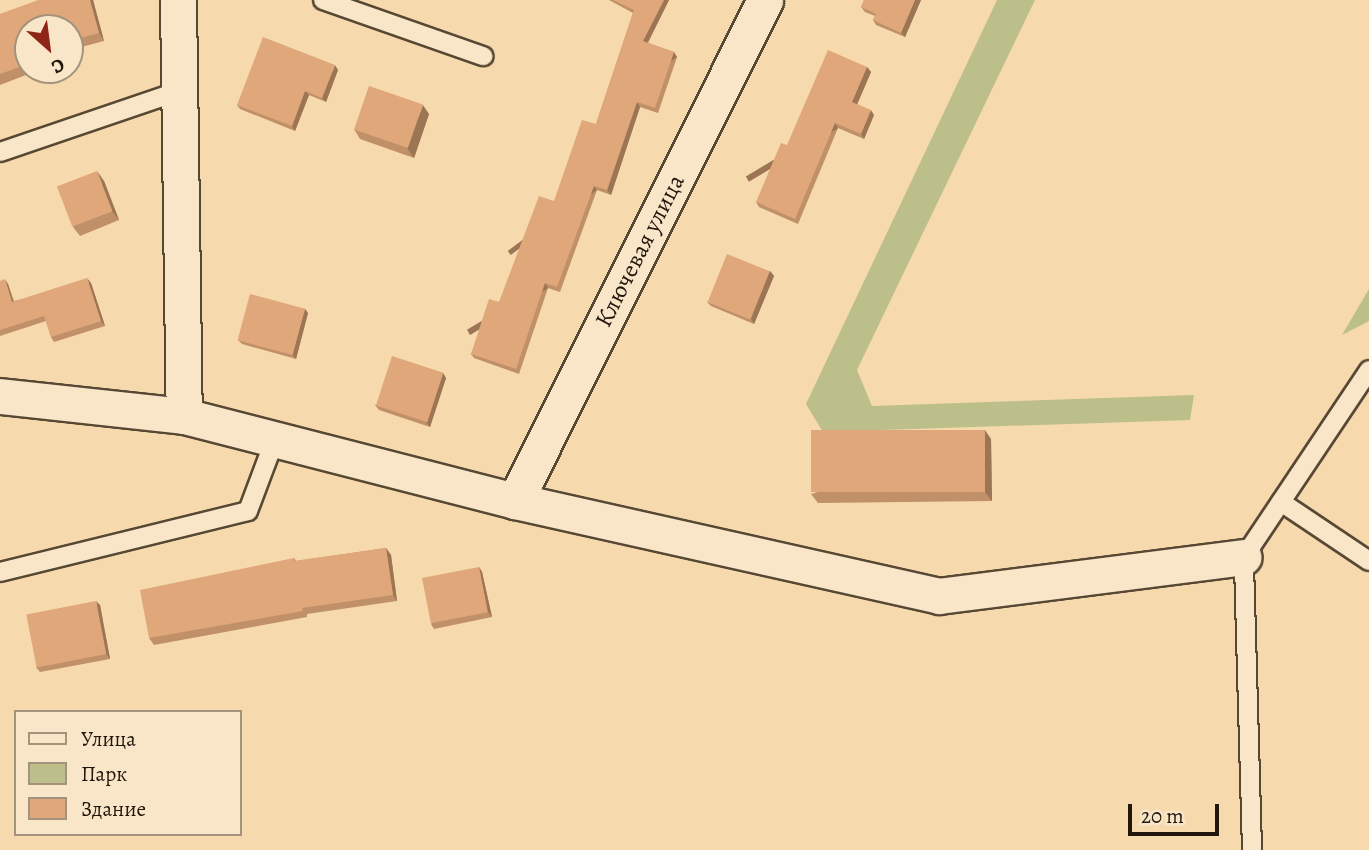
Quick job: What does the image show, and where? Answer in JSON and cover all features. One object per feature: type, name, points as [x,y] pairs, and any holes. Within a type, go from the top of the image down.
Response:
[{"type":"street","points":[[178,0],[184,416]]},
{"type":"street","name":"Ключевая улица","points":[[515,501],[765,0]]},
{"type":"street","points":[[0,396],[184,416],[515,501],[939,596],[1244,558]]},
{"type":"lane","points":[[323,0],[483,56]]},
{"type":"lane","points":[[0,152],[179,91]]},
{"type":"lane","points":[[1252,850],[1244,558],[1369,370]]},
{"type":"lane","points":[[0,572],[248,511],[275,439]]},
{"type":"lane","points":[[1281,502],[1369,561]]},
{"type":"green space","points":[[997,0],[1035,0],[857,370],[872,406],[1194,395],[1190,420],[823,432],[806,404]]},
{"type":"green space","points":[[1369,289],[1369,321],[1342,335]]},
{"type":"building","points":[[38,0],[90,0],[99,33],[84,37],[84,14],[14,14],[14,69],[0,74],[0,14]]},
{"type":"building","points":[[613,0],[664,0],[643,41],[674,52],[655,108],[637,102],[607,190],[594,186],[557,287],[545,283],[516,369],[471,354],[489,299],[499,302],[539,196],[554,201],[582,120],[596,124],[634,10]]},
{"type":"building","points":[[864,0],[915,0],[901,33],[873,20],[876,14],[861,7]]},
{"type":"building","points":[[263,37],[335,65],[322,98],[305,91],[292,126],[237,105]]},
{"type":"building","points":[[828,50],[867,67],[852,102],[871,110],[861,134],[835,123],[795,219],[756,202],[781,143],[787,145]]},
{"type":"building","points":[[369,86],[423,105],[408,148],[354,129]]},
{"type":"building","points":[[97,171],[112,211],[72,227],[57,186]]},
{"type":"building","points":[[727,254],[770,271],[750,319],[708,302]]},
{"type":"building","points":[[87,278],[101,321],[51,337],[44,316],[0,330],[0,281],[5,279],[12,302]]},
{"type":"building","points":[[250,294],[305,309],[293,355],[238,340]]},
{"type":"building","points":[[392,356],[443,373],[427,422],[376,405]]},
{"type":"building","points":[[811,430],[985,430],[985,492],[811,492]]},
{"type":"building","points":[[386,548],[393,595],[302,608],[303,611],[149,638],[140,590],[294,558],[294,561]]},
{"type":"building","points":[[479,567],[488,612],[431,623],[422,578]]},
{"type":"building","points":[[96,601],[106,654],[37,668],[26,615]]}]
